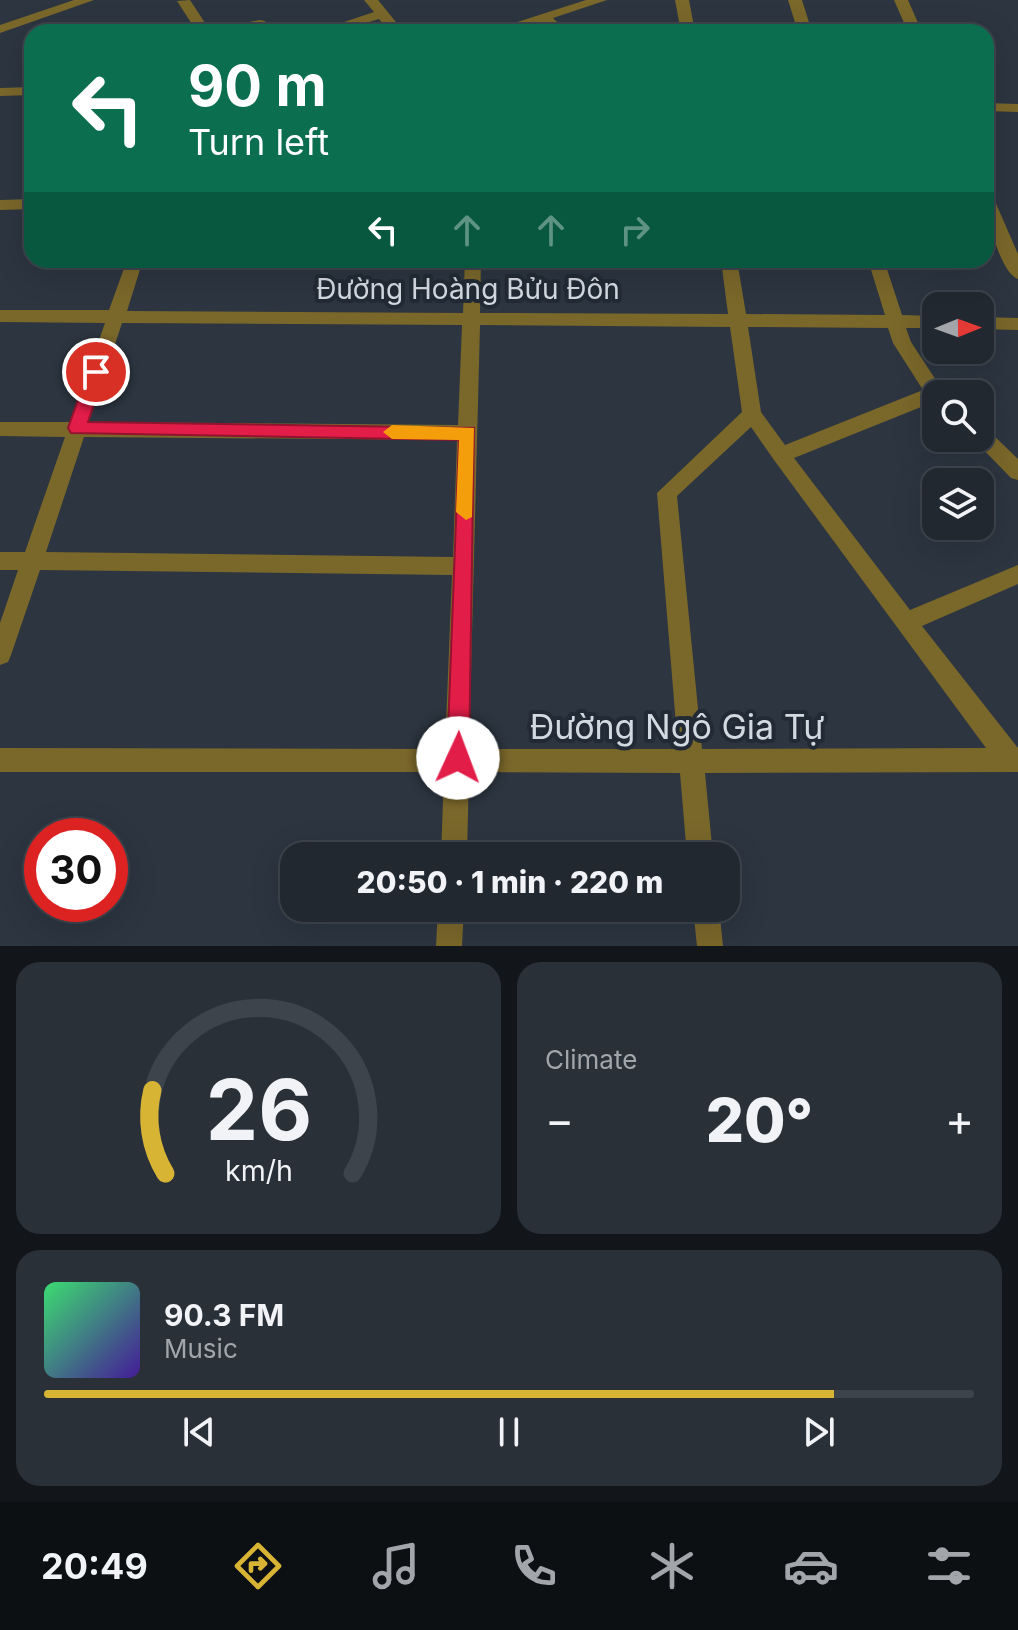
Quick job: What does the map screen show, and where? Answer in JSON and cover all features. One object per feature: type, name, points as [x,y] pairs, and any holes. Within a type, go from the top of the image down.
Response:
[{"type":"street","points":[[0,29],[52,18],[87,0]]},
{"type":"street","points":[[186,0],[200,24]]},
{"type":"street","points":[[371,0],[390,24]]},
{"type":"street","points":[[518,24],[600,0]]},
{"type":"street","points":[[682,0],[686,24]]},
{"type":"street","points":[[795,0],[802,24]]},
{"type":"street","points":[[901,0],[912,24]]},
{"type":"street","points":[[348,24],[382,14]]},
{"type":"street","points":[[542,16],[551,24]]},
{"type":"street","points":[[0,92],[24,91]]},
{"type":"street","points":[[994,107],[1018,108]]},
{"type":"street","points":[[0,205],[24,204]]},
{"type":"street","points":[[994,218],[1018,273]]},
{"type":"street","points":[[0,655],[132,268]]},
{"type":"street","points":[[455,842],[473,268]]},
{"type":"street","points":[[730,268],[752,414],[906,622],[1014,760]]},
{"type":"street","points":[[878,268],[894,321],[909,355],[926,380]]},
{"type":"street","name":"Đường Hoàng Bửu Đôn","points":[[0,316],[471,316],[922,322]]},
{"type":"street","points":[[994,323],[1018,324]]},
{"type":"street","points":[[781,455],[922,398]]},
{"type":"street","points":[[699,842],[667,493],[752,414]]},
{"type":"street","points":[[0,429],[468,433]]},
{"type":"street","points":[[994,448],[1018,472]]},
{"type":"street","points":[[0,561],[464,566]]},
{"type":"street","points":[[906,622],[1018,574]]},
{"type":"street","name":"Đường Ngô Gia Tự","points":[[0,760],[458,758],[691,763],[1014,760]]},
{"type":"street","points":[[449,946],[450,922]]},
{"type":"street","points":[[707,922],[710,946]]},
{"type":"slow traffic","points":[[392,432],[468,433],[466,512]]},
{"type":"route","points":[[96,372],[77,428],[468,433],[458,758]]}]
